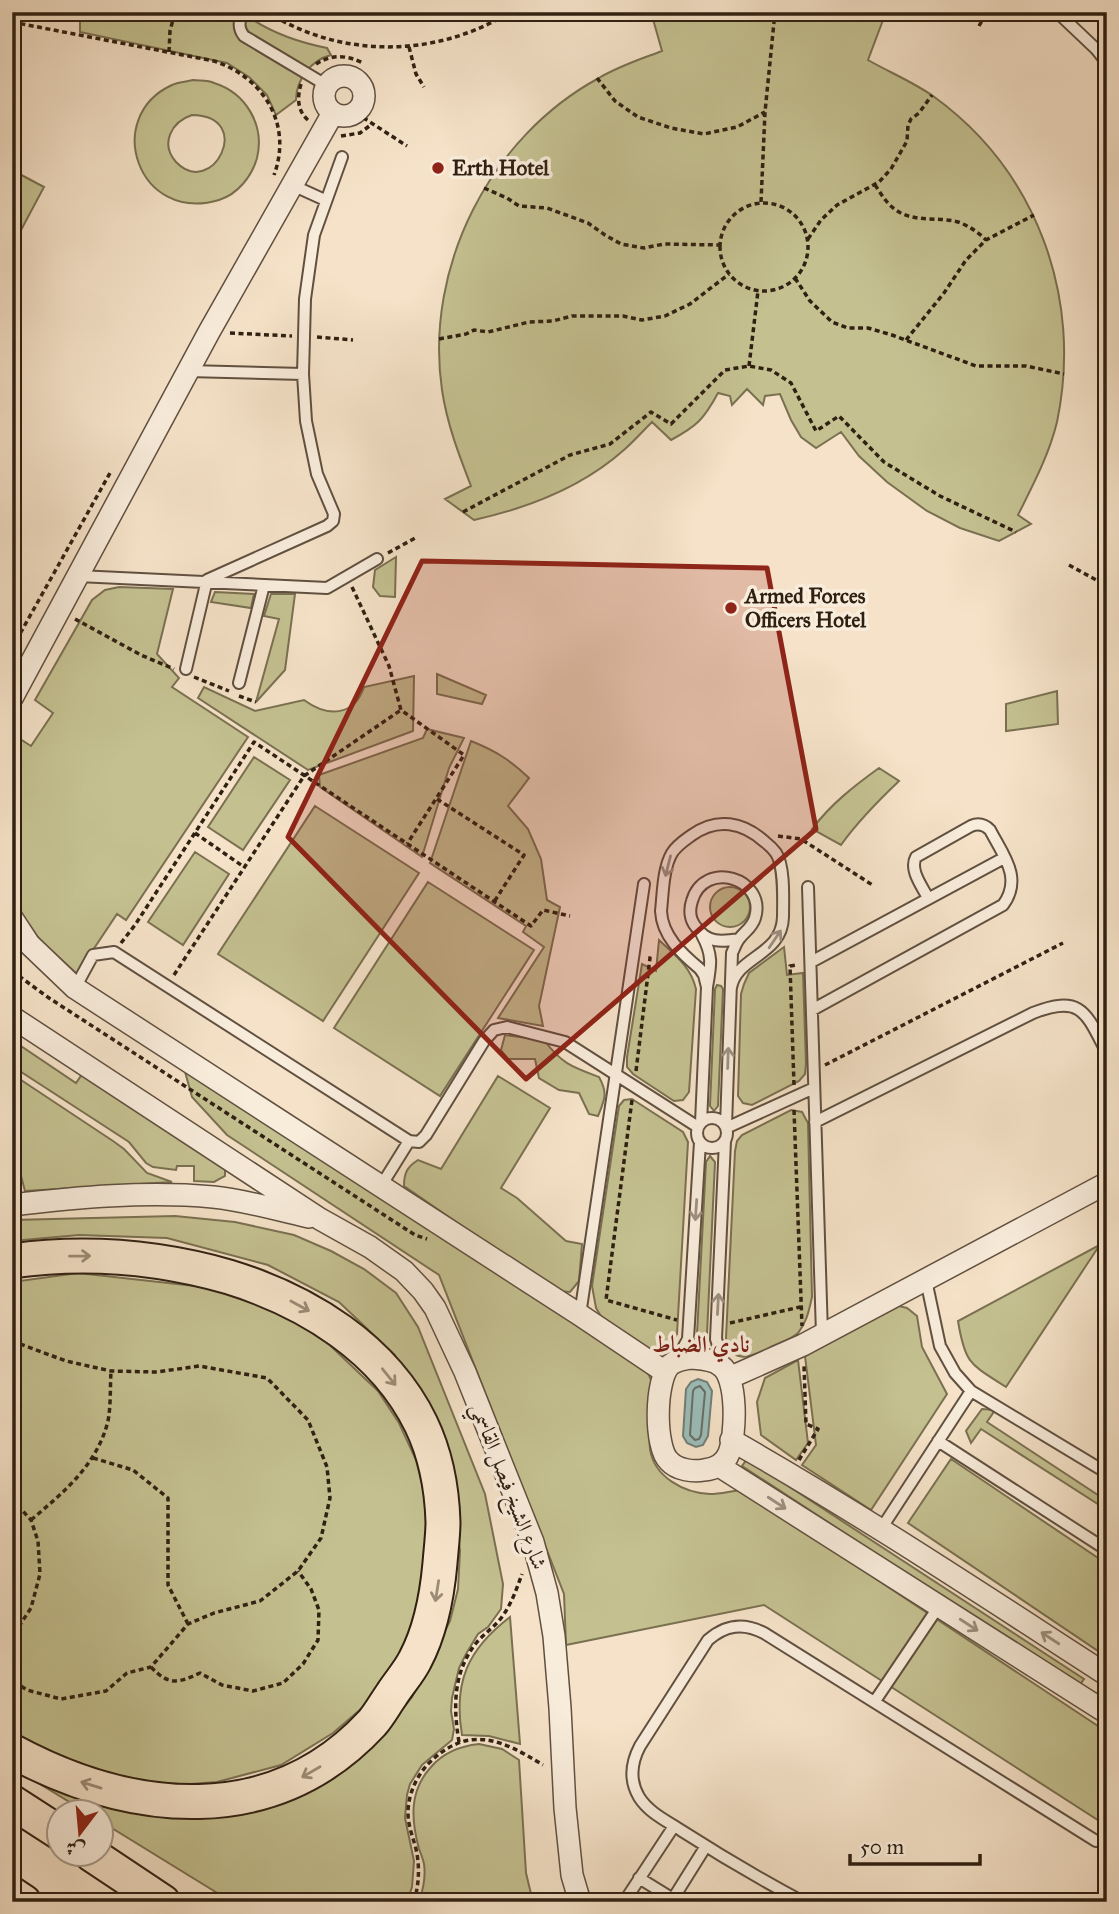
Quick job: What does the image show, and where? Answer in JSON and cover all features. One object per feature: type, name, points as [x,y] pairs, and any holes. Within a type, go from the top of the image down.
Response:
[{"type":"highway","points":[[12,1261],[46,1256],[89,1255],[198,1268],[260,1287],[298,1305],[340,1330],[377,1361],[402,1393],[421,1425],[436,1466],[443,1522],[438,1593],[428,1630],[415,1661],[374,1721],[324,1765],[301,1778],[246,1797],[189,1802],[128,1795],[65,1777],[12,1751]]},
{"type":"highway","points":[[12,1802],[46,1824]]},
{"type":"highway","points":[[112,1868],[163,1902]]},
{"type":"highway","points":[[12,1894],[24,1902]]},
{"type":"street","points":[[346,75],[362,86],[364,99],[356,113],[346,117],[333,113],[324,103],[323,96],[332,79],[346,75]]},
{"type":"street","points":[[12,698],[18,670],[59,611],[209,332],[282,184],[333,113]]},
{"type":"street","points":[[12,918],[29,944],[75,988],[580,1315],[668,1368]]},
{"type":"street","name":"شارع الشيخ فيصل القاسمي","points":[[12,1017],[320,1219],[370,1247],[404,1271],[435,1308],[465,1373],[532,1538],[547,1593],[561,1708],[563,1777],[572,1875],[580,1902]]},
{"type":"street","points":[[216,1197],[227,1186],[234,1171],[234,1163]]},
{"type":"street","points":[[728,1374],[803,1345],[1107,1183]]},
{"type":"street","name":"شارع الشيخ فيصل القاسمي","points":[[12,1205],[125,1195],[178,1195],[216,1197],[320,1219]]},
{"type":"street","points":[[683,1359],[699,1359],[715,1362],[728,1374],[733,1387],[729,1453],[719,1466],[706,1470],[692,1471],[669,1462],[659,1440],[661,1383],[668,1368],[683,1359]]},
{"type":"street","points":[[731,1440],[881,1529],[1107,1675]]},
{"type":"street","points":[[719,1466],[1107,1713]]},
{"type":"lane","points":[[244,12],[239,23],[244,36],[327,85]]},
{"type":"lane","points":[[1057,12],[1107,63]]},
{"type":"lane","points":[[207,580],[333,521],[334,514],[317,474],[306,421],[303,374],[305,299],[314,235],[342,157]]},
{"type":"lane","points":[[282,184],[325,200]]},
{"type":"lane","points":[[188,371],[303,374]]},
{"type":"lane","points":[[78,576],[327,587],[377,559]]},
{"type":"lane","points":[[182,671],[207,580]]},
{"type":"lane","points":[[239,683],[264,585]]},
{"type":"lane","points":[[707,987],[700,969],[671,941],[663,927],[661,911],[668,861],[678,845],[702,828],[712,824],[733,824],[762,838],[777,854],[780,862],[782,928],[774,943],[738,971],[731,988]]},
{"type":"lane","points":[[812,1010],[997,910],[1008,898],[1013,883],[1012,875],[990,830],[981,824],[971,825],[919,855],[914,861],[914,869],[928,898]]},
{"type":"lane","points":[[811,962],[1004,858]]},
{"type":"lane","points":[[668,1368],[688,1339],[700,1142],[697,1135],[707,987],[711,967],[710,949],[693,923],[690,908],[694,893],[705,882],[719,877],[734,878],[747,887],[755,900],[756,915],[750,929],[739,939],[732,953],[727,1135],[716,1339],[718,1352],[728,1374]]},
{"type":"lane","points":[[580,1315],[643,884]]},
{"type":"lane","points":[[808,887],[822,1334]]},
{"type":"lane","points":[[702,935],[720,943],[739,939]]},
{"type":"lane","points":[[75,988],[93,955],[114,952],[409,1141],[419,1142],[426,1135],[484,1041],[494,1030],[507,1027],[565,1042],[699,1125]]},
{"type":"lane","points":[[815,1122],[1044,1008],[1063,1004],[1078,1009],[1090,1020],[1107,1053]]},
{"type":"lane","points":[[726,1127],[814,1088]]},
{"type":"lane","points":[[699,1125],[712,1118],[720,1120],[726,1127]]},
{"type":"lane","points":[[381,1186],[409,1141]]},
{"type":"lane","points":[[700,1142],[711,1148],[719,1147],[725,1141]]},
{"type":"lane","points":[[926,1280],[940,1346],[955,1373],[971,1391],[1107,1474]]},
{"type":"lane","points":[[881,1529],[971,1391]]},
{"type":"lane","points":[[938,1441],[1107,1550]]},
{"type":"lane","points":[[875,1701],[939,1606]]},
{"type":"lane","points":[[803,1902],[706,1846],[648,1808],[640,1800],[632,1779],[632,1767],[640,1746],[708,1640],[725,1628],[755,1628],[1097,1841]]},
{"type":"lane","points":[[624,1902],[674,1826]]},
{"type":"lane","points":[[639,1878],[672,1901],[706,1846]]},
{"type":"path","points":[[169,52],[175,12]]},
{"type":"path","points":[[267,12],[296,28],[334,41],[377,47],[408,46],[445,40],[467,33],[510,12]]},
{"type":"path","points":[[761,202],[765,112],[775,12]]},
{"type":"path","points":[[979,26],[987,12]]},
{"type":"path","points":[[12,22],[214,61],[240,73],[262,92],[275,116],[280,143],[282,184]]},
{"type":"path","points":[[408,46],[416,74],[424,87]]},
{"type":"path","points":[[597,79],[615,101],[638,117],[671,128],[704,134],[737,128],[765,112]]},
{"type":"path","points":[[808,239],[821,220],[837,205],[875,185],[891,169],[907,141],[908,125],[932,95]]},
{"type":"path","points":[[356,113],[407,146]]},
{"type":"path","points":[[875,185],[894,209],[928,220],[957,222],[979,233],[986,240]]},
{"type":"path","points":[[484,188],[519,206],[547,208],[588,223],[621,244],[644,248],[664,244],[720,245]]},
{"type":"path","points":[[761,202],[782,206],[800,220],[808,239],[807,261],[796,278],[778,289],[758,290],[742,285],[729,274],[722,260],[720,245],[726,224],[741,209],[761,202]]},
{"type":"path","points":[[906,340],[967,260],[986,240],[1034,215]]},
{"type":"path","points":[[439,339],[474,330],[488,332],[529,322],[553,321],[572,316],[623,316],[642,320],[665,316],[690,304],[729,274]]},
{"type":"path","points":[[796,278],[810,301],[832,322],[848,328],[867,328],[892,334],[976,366],[1026,366],[1064,374]]},
{"type":"path","points":[[750,366],[758,290]]},
{"type":"path","points":[[209,332],[353,340]]},
{"type":"path","points":[[463,512],[570,455],[610,444],[651,412],[671,425],[724,370],[750,366],[771,370],[791,383],[816,431],[839,416],[884,462],[940,496],[1016,532]]},
{"type":"path","points":[[12,648],[112,468]]},
{"type":"path","points":[[377,559],[417,537]]},
{"type":"path","points":[[1069,565],[1107,586]]},
{"type":"path","points":[[347,576],[388,666],[401,710],[464,755],[407,844]]},
{"type":"path","points":[[39,599],[141,655],[256,702]]},
{"type":"path","points":[[167,985],[304,776],[401,710]]},
{"type":"path","points":[[114,952],[135,925],[254,742],[531,926],[542,910],[570,916]]},
{"type":"path","points":[[436,798],[524,855],[494,902]]},
{"type":"path","points":[[195,833],[244,867]]},
{"type":"path","points":[[762,838],[782,835],[801,839],[874,886]]},
{"type":"path","points":[[814,1071],[1063,943]]},
{"type":"path","points":[[790,1474],[818,1429],[806,1424],[800,1307],[790,966],[799,964]]},
{"type":"path","points":[[12,971],[60,1005],[415,1235],[433,1240]]},
{"type":"path","points":[[12,1341],[66,1361],[111,1371],[157,1372],[199,1366],[267,1378],[308,1420],[327,1467],[330,1498],[321,1538],[298,1571],[260,1601],[214,1613],[187,1624],[151,1667],[127,1673],[106,1691],[61,1699],[27,1690],[12,1680]]},
{"type":"path","points":[[31,1520],[60,1496],[93,1458],[108,1420],[111,1371]]},
{"type":"path","points":[[93,1458],[133,1470],[168,1498],[168,1585],[187,1624]]},
{"type":"path","points":[[12,1499],[31,1520],[38,1541],[40,1574],[31,1608],[12,1637]]},
{"type":"path","points":[[459,1742],[455,1707],[462,1670],[474,1646],[507,1610],[523,1573],[532,1538]]},
{"type":"path","points":[[151,1667],[171,1682],[185,1680],[200,1673],[222,1685],[253,1691],[283,1683],[303,1664],[318,1640],[319,1610],[311,1589],[298,1571]]},
{"type":"path","points":[[414,1902],[419,1874],[409,1823],[409,1800],[426,1766],[448,1748],[459,1742],[475,1739],[499,1743],[527,1755],[563,1777]]},
{"type":"highlighted area","points":[[422,561],[767,568],[816,829],[526,1079],[288,837]]},
{"type":"shaded area","points":[[80,12],[242,12],[282,35],[327,48],[331,55],[311,66],[302,78],[296,100],[276,115],[267,95],[249,77],[227,63],[80,32]]},
{"type":"shaded area","points":[[651,12],[886,12],[868,60],[933,96],[969,126],[1000,161],[1025,199],[1044,241],[1057,284],[1063,329],[1063,375],[1057,422],[1045,458],[1018,515],[1031,524],[999,541],[960,528],[927,511],[887,482],[859,456],[841,432],[816,448],[801,437],[780,394],[765,396],[763,405],[747,389],[732,405],[730,396],[718,393],[699,421],[671,440],[652,422],[609,462],[573,485],[534,502],[474,520],[445,499],[471,486],[447,415],[442,390],[439,344],[444,298],[455,253],[473,210],[497,170],[526,134],[560,103],[607,74],[662,51]]},
{"type":"shaded area","points":[[193,80],[212,82],[244,102],[255,122],[259,146],[252,171],[238,189],[219,200],[191,203],[168,197],[150,183],[139,164],[135,142],[138,120],[151,100],[172,85]],"holes":[[[192,115],[211,119],[222,128],[225,140],[222,153],[214,164],[203,171],[190,171],[176,162],[171,155],[168,141],[170,134],[178,123]]]},
{"type":"shaded area","points":[[12,170],[44,187],[12,247]]},
{"type":"shaded area","points":[[396,557],[395,597],[380,596],[373,587],[375,570]]},
{"type":"shaded area","points":[[119,587],[173,589],[157,654],[179,678],[172,687],[248,737],[126,920],[117,914],[77,974],[40,940],[13,901],[12,753],[20,739],[31,746],[53,713],[35,700],[92,600],[105,590]]},
{"type":"shaded area","points":[[215,592],[254,594],[251,608],[211,602]]},
{"type":"shaded area","points":[[271,594],[295,594],[285,670],[256,702],[279,619],[264,616]]},
{"type":"shaded area","points":[[437,674],[486,695],[482,704],[437,694]]},
{"type":"shaded area","points":[[414,676],[413,731],[308,770],[198,698],[204,687],[255,711],[304,700],[322,709],[339,711],[354,704],[364,687]]},
{"type":"shaded area","points":[[1057,691],[1058,724],[1006,731],[1006,704]]},
{"type":"shaded area","points":[[427,729],[464,738],[449,768],[422,857],[320,787],[319,775],[423,738]]},
{"type":"shaded area","points":[[471,741],[488,748],[529,778],[508,806],[528,829],[541,859],[547,900],[560,907],[539,1006],[543,1026],[498,1018],[544,947],[523,932],[526,926],[430,863]]},
{"type":"shaded area","points":[[254,757],[290,780],[243,850],[208,827]]},
{"type":"shaded area","points":[[879,768],[899,781],[868,812],[841,845],[812,829],[843,796]]},
{"type":"shaded area","points":[[315,806],[419,873],[323,1021],[218,954]]},
{"type":"shaded area","points":[[195,852],[229,874],[183,945],[148,922]]},
{"type":"shaded area","points":[[428,882],[534,950],[440,1096],[334,1028]]},
{"type":"shaded area","points":[[730,887],[744,893],[750,907],[744,921],[730,927],[716,921],[710,907],[716,893]]},
{"type":"shaded area","points":[[659,940],[686,968],[696,989],[689,1092],[683,1100],[674,1101],[633,1074],[627,1067],[642,964],[656,971]]},
{"type":"shaded area","points":[[784,947],[787,975],[803,973],[805,1074],[799,1081],[752,1105],[743,1103],[738,1096],[741,994],[749,973]]},
{"type":"shaded area","points":[[717,985],[723,989],[718,1106],[714,1111],[710,1106]]},
{"type":"shaded area","points":[[505,1035],[544,1040],[568,1064],[599,1077],[604,1087],[604,1096],[598,1116],[589,1114],[579,1093],[559,1090],[539,1078],[535,1059],[508,1059],[501,1050]]},
{"type":"shaded area","points":[[12,1040],[76,1083],[85,1070],[225,1168],[225,1176],[214,1182],[194,1181],[194,1166],[177,1166],[176,1170],[153,1167],[146,1163],[129,1142],[12,1066]]},
{"type":"shaded area","points":[[184,1068],[643,1366],[653,1387],[650,1449],[657,1468],[672,1482],[700,1493],[742,1490],[1107,1732],[1107,1826],[764,1605],[566,1645],[564,1594],[439,1275],[227,1135],[192,1097]]},
{"type":"shaded area","points":[[12,1074],[124,1149],[147,1173],[172,1182],[25,1191],[21,1176],[12,1177]]},
{"type":"shaded area","points":[[498,1076],[550,1108],[501,1188],[517,1198],[566,1241],[582,1244],[579,1281],[570,1292],[556,1291],[404,1186],[407,1171],[418,1160],[441,1169]]},
{"type":"shaded area","points":[[632,1099],[683,1132],[688,1142],[677,1334],[670,1346],[662,1352],[651,1352],[605,1323],[596,1308],[592,1286],[619,1106],[624,1100]]},
{"type":"shaded area","points":[[791,1110],[802,1112],[808,1123],[812,1297],[806,1320],[796,1335],[759,1353],[739,1356],[729,1347],[726,1338],[737,1141],[742,1135]]},
{"type":"shaded area","points":[[710,1156],[715,1162],[707,1334],[702,1338],[697,1334],[706,1162]]},
{"type":"shaded area","points":[[175,1216],[235,1222],[294,1235],[364,1269],[396,1293],[418,1327],[485,1494],[503,1584],[501,1609],[488,1627],[478,1634],[459,1668],[452,1698],[452,1740],[422,1765],[410,1784],[405,1818],[414,1861],[412,1887],[407,1902],[232,1902],[116,1831],[116,1798],[63,1798],[12,1767],[183,1813],[385,1731],[412,1697],[450,1621],[458,1589],[460,1551],[447,1446],[395,1355],[339,1302],[268,1265],[167,1238],[79,1235],[12,1241],[12,1220]]},
{"type":"shaded area","points":[[1107,1241],[1107,1251],[1099,1246],[1006,1387],[971,1362],[963,1346],[958,1321]]},
{"type":"shaded area","points":[[78,1273],[213,1288],[269,1307],[316,1332],[378,1391],[399,1423],[416,1460],[428,1508],[428,1572],[418,1611],[400,1658],[369,1702],[333,1733],[281,1765],[217,1782],[164,1786],[109,1775],[62,1759],[12,1733],[12,1282]]},
{"type":"shaded area","points":[[899,1306],[907,1308],[917,1316],[922,1347],[947,1394],[871,1510],[802,1465],[816,1445],[805,1356]]},
{"type":"shaded area","points":[[798,1360],[808,1443],[796,1460],[761,1435],[757,1402],[765,1378]]},
{"type":"shaded area","points":[[982,1409],[995,1410],[987,1422],[1107,1501],[1107,1510],[981,1429],[971,1443],[966,1431]]},
{"type":"shaded area","points":[[747,1459],[1084,1679],[1079,1686],[742,1466]]},
{"type":"shaded area","points":[[951,1459],[1107,1564],[1107,1657],[908,1523]]},
{"type":"shaded area","points":[[510,1617],[520,1744],[489,1736],[462,1735],[460,1716],[462,1683],[474,1654]]},
{"type":"shaded area","points":[[479,1744],[502,1749],[519,1760],[526,1873],[533,1902],[419,1902],[425,1874],[413,1816],[415,1796],[424,1776],[441,1758],[459,1748]]},
{"type":"water","points":[[698,1379],[707,1382],[712,1391],[708,1436],[703,1445],[696,1447],[687,1443],[683,1436],[686,1389],[691,1382]]},
{"type":"place","name":"Erth Hotel","points":[[438,168]]},
{"type":"place","name":"Armed Forces Officers Hotel","points":[[731,608]]},
{"type":"district","name":"نادي الضباط","points":[[701,1344]]}]
